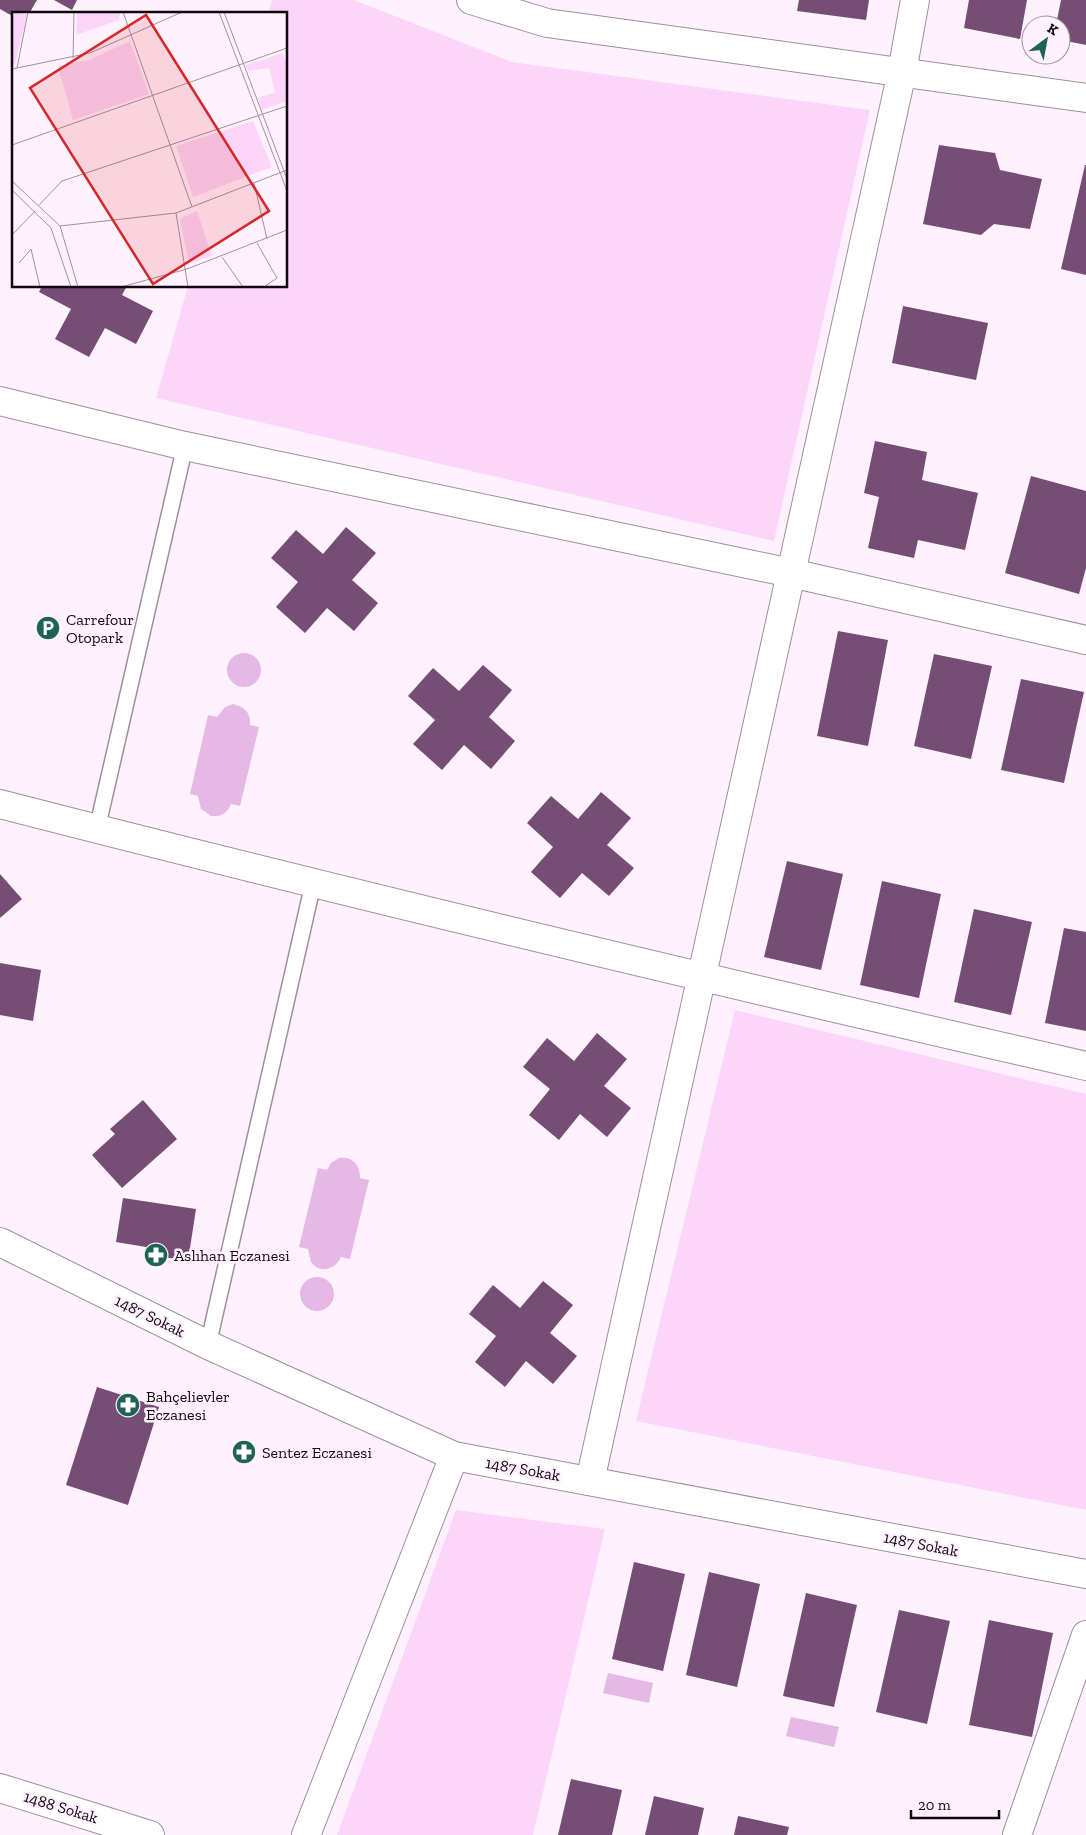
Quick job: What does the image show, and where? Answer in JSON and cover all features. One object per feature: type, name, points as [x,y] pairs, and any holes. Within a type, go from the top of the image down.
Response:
[{"type":"street","points":[[471,0],[548,23],[1086,98]]},
{"type":"street","points":[[590,1481],[902,72],[915,0]]},
{"type":"street","points":[[0,401],[185,446],[791,573],[1086,640]]},
{"type":"street","points":[[0,804],[313,884],[702,978],[1086,1066]]},
{"type":"street","name":"1487 Sokak","points":[[0,1242],[208,1345],[454,1456],[1086,1574]]},
{"type":"street","points":[[306,1835],[454,1456]]},
{"type":"street","points":[[1018,1835],[1086,1635]]},
{"type":"street","name":"1488 Sokak","points":[[0,1788],[150,1835]]},
{"type":"lane","points":[[96,829],[185,446]]},
{"type":"lane","points":[[208,1345],[313,884]]},
{"type":"shaded area","points":[[272,0],[354,0],[512,62],[870,110],[774,541],[156,398],[187,288],[288,288],[288,12],[269,12]]},
{"type":"shaded area","points":[[244,653],[256,658],[261,670],[256,682],[244,687],[232,682],[227,670],[232,658]]},
{"type":"shaded area","points":[[233,704],[246,711],[250,725],[259,727],[240,806],[231,804],[224,814],[211,816],[201,809],[198,796],[190,794],[208,715],[217,717],[225,707]]},
{"type":"shaded area","points":[[735,1010],[1086,1094],[1086,1510],[636,1421]]},
{"type":"shaded area","points":[[339,1158],[348,1158],[354,1162],[359,1169],[360,1178],[369,1180],[350,1259],[341,1257],[335,1265],[323,1269],[311,1262],[308,1249],[299,1247],[318,1168],[327,1170],[331,1163]]},
{"type":"shaded area","points":[[317,1277],[329,1282],[334,1294],[329,1306],[317,1311],[305,1306],[300,1294],[305,1282]]},
{"type":"shaded area","points":[[456,1510],[605,1529],[533,1835],[337,1835]]},
{"type":"shaded area","points":[[608,1673],[653,1683],[649,1703],[603,1693]]},
{"type":"shaded area","points":[[791,1717],[839,1727],[834,1747],[786,1736]]},
{"type":"building","points":[[0,0],[37,0],[30,12],[12,12],[12,16],[0,9]]},
{"type":"building","points":[[54,0],[77,0],[72,10]]},
{"type":"building","points":[[799,0],[869,0],[866,20],[797,11]]},
{"type":"building","points":[[969,0],[1027,0],[1024,15],[1021,15],[1020,39],[964,28]]},
{"type":"building","points":[[1061,0],[1086,0],[1086,45],[1071,42],[1071,15],[1058,15]]},
{"type":"building","points":[[939,145],[995,153],[1000,170],[1042,179],[1030,229],[994,224],[981,235],[923,224]]},
{"type":"building","points":[[1086,165],[1086,275],[1061,269]]},
{"type":"building","points":[[41,288],[126,288],[122,295],[153,311],[136,344],[105,328],[89,357],[55,339],[71,309],[39,292]]},
{"type":"building","points":[[903,306],[988,323],[976,380],[892,363]]},
{"type":"building","points":[[875,441],[927,452],[922,480],[978,493],[965,550],[918,540],[914,558],[868,548],[879,497],[864,493]]},
{"type":"building","points":[[1031,476],[1086,491],[1086,568],[1079,594],[1005,573]]},
{"type":"building","points":[[346,527],[376,553],[352,580],[378,603],[354,631],[327,608],[305,633],[276,607],[298,582],[271,558],[296,530],[323,554]]},
{"type":"building","points":[[838,631],[888,640],[868,746],[817,736]]},
{"type":"building","points":[[934,654],[992,666],[971,759],[914,746]]},
{"type":"building","points":[[483,665],[512,690],[489,717],[515,741],[491,769],[464,745],[442,770],[413,744],[435,720],[408,696],[433,668],[459,691]]},
{"type":"building","points":[[1021,679],[1084,692],[1064,783],[1001,770]]},
{"type":"building","points":[[601,792],[631,818],[607,845],[634,868],[609,896],[582,873],[560,898],[531,872],[553,847],[527,823],[551,796],[578,819]]},
{"type":"building","points":[[787,861],[843,874],[821,970],[764,957]]},
{"type":"building","points":[[0,874],[22,899],[0,918]]},
{"type":"building","points":[[882,881],[941,894],[919,998],[860,985]]},
{"type":"building","points":[[974,909],[1032,922],[1011,1015],[954,1002]]},
{"type":"building","points":[[1064,928],[1086,932],[1086,1031],[1045,1023]]},
{"type":"building","points":[[0,963],[41,970],[33,1021],[0,1015]]},
{"type":"building","points":[[597,1033],[627,1059],[604,1086],[631,1108],[607,1137],[580,1114],[559,1140],[529,1115],[550,1089],[523,1067],[547,1038],[574,1061]]},
{"type":"building","points":[[143,1100],[177,1139],[122,1188],[92,1155],[115,1134],[110,1129]]},
{"type":"building","points":[[123,1198],[196,1209],[188,1261],[145,1254],[146,1247],[116,1242]]},
{"type":"building","points":[[543,1281],[573,1305],[550,1333],[577,1356],[553,1384],[526,1361],[505,1387],[475,1362],[496,1336],[469,1314],[493,1285],[520,1308]]},
{"type":"building","points":[[97,1387],[159,1407],[128,1505],[66,1485]]},
{"type":"building","points":[[634,1562],[685,1574],[663,1671],[612,1659]]},
{"type":"building","points":[[709,1572],[760,1584],[737,1687],[686,1675]]},
{"type":"building","points":[[806,1593],[857,1605],[834,1707],[783,1696]]},
{"type":"building","points":[[899,1610],[950,1621],[927,1724],[876,1712]]},
{"type":"building","points":[[989,1620],[1053,1633],[1032,1737],[969,1725]]},
{"type":"building","points":[[571,1779],[622,1790],[612,1835],[558,1835]]},
{"type":"building","points":[[654,1796],[704,1808],[698,1835],[645,1835]]},
{"type":"building","points":[[738,1816],[789,1827],[787,1835],[734,1835]]},
{"type":"place","name":"Carrefour Otopark","points":[[48,628]]},
{"type":"place","name":"Aslıhan Eczanesi","points":[[156,1255]]},
{"type":"place","name":"Bahçelievler Eczanesi","points":[[128,1405]]},
{"type":"place","name":"Sentez Eczanesi","points":[[244,1452]]}]
